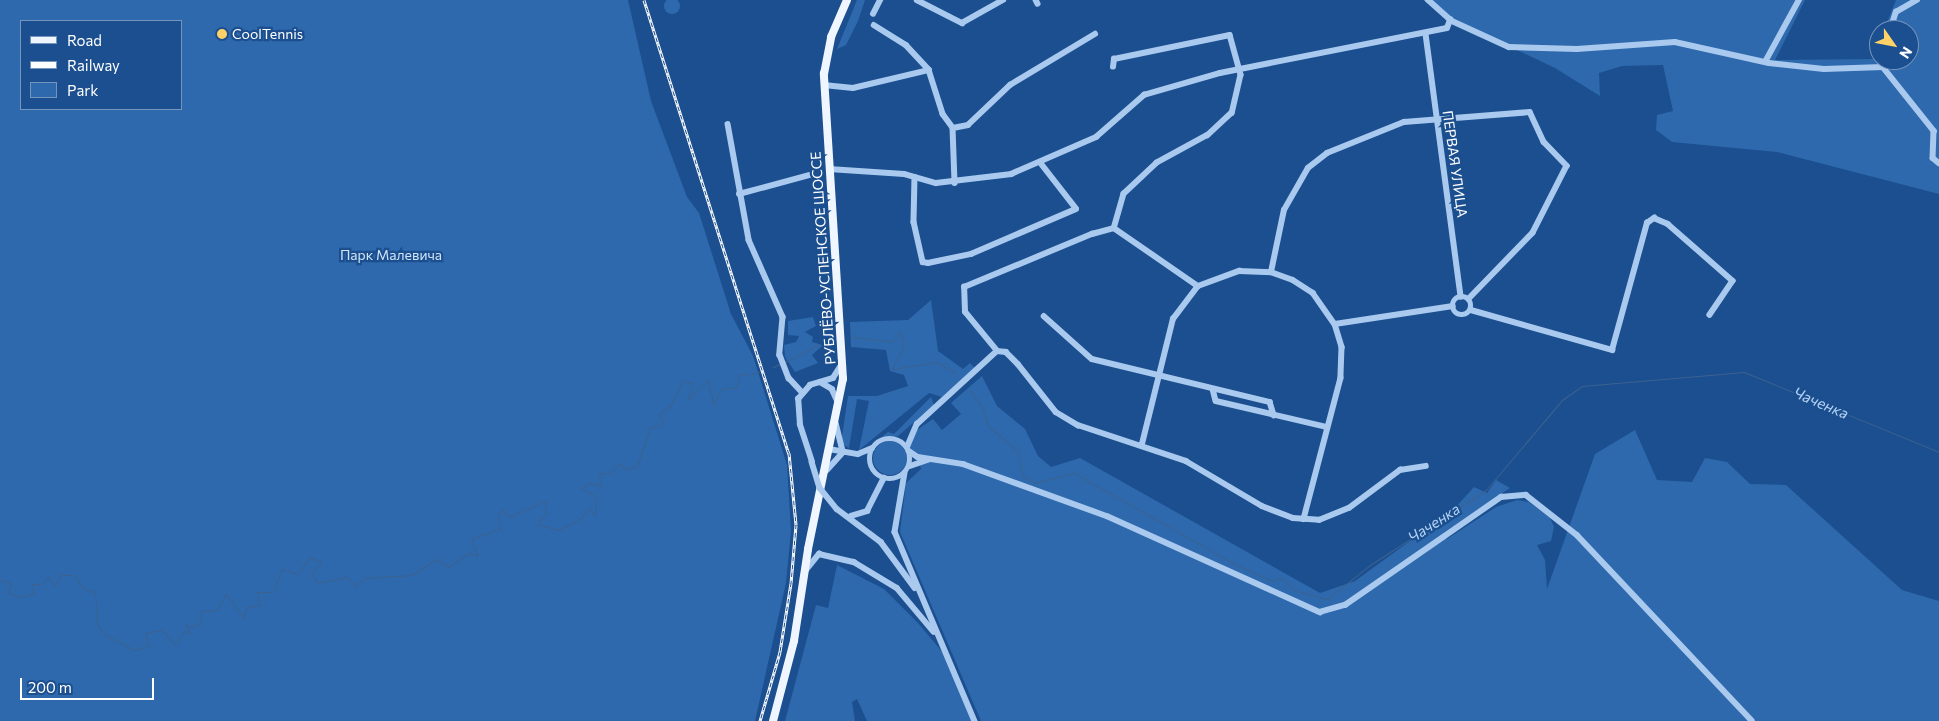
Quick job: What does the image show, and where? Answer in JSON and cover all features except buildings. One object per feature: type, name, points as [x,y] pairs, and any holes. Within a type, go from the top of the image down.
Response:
[{"type":"main road","name":"РУБЛЁВО-УСПЕНСКОЕ ШОССЕ","points":[[773,721],[794,641],[802,582],[839,404],[845,348],[824,85],[827,50],[847,0]]},
{"type":"street","points":[[873,14],[880,0]]},
{"type":"street","points":[[917,0],[962,23],[1003,0]]},
{"type":"street","points":[[1428,0],[1450,20],[1509,47],[1577,49],[1675,42],[1765,62],[1824,69],[1869,64]]},
{"type":"street","points":[[1765,62],[1799,0]]},
{"type":"street","points":[[1893,20],[1896,12],[1917,0]]},
{"type":"street","points":[[830,169],[915,177],[955,183],[1041,164],[1096,137],[1144,95],[1241,69],[1426,34],[1447,28],[1450,20]]},
{"type":"street","points":[[874,25],[911,49],[929,70],[943,114],[953,128],[955,183]]},
{"type":"street","points":[[953,128],[968,125],[1010,86],[1095,34]]},
{"type":"street","name":"ПЕРВАЯ УЛИЦА","points":[[1426,34],[1461,297]]},
{"type":"street","points":[[1113,67],[1114,59],[1230,35],[1241,69],[1232,113],[1208,135],[1158,163],[1124,194],[1114,228]]},
{"type":"street","points":[[824,85],[853,88],[929,70]]},
{"type":"street","points":[[1888,70],[1934,131],[1933,158],[1939,163]]},
{"type":"street","points":[[1271,272],[1284,210],[1308,168],[1369,133],[1436,118],[1530,112],[1544,142],[1567,166],[1533,233],[1469,299]]},
{"type":"street","points":[[728,124],[739,194],[754,254],[781,311],[780,355],[784,368],[802,392]]},
{"type":"street","points":[[915,177],[914,222],[923,262],[928,263],[971,254],[1076,209],[1041,164]]},
{"type":"street","points":[[739,194],[810,175]]},
{"type":"street","points":[[1453,306],[1459,314],[1471,310],[1612,350],[1647,223],[1654,218],[1668,224],[1732,281],[1710,315]]},
{"type":"street","points":[[1114,228],[1198,286]]},
{"type":"street","points":[[1114,228],[964,288],[965,312],[997,351],[1006,352],[1018,364],[1056,412],[1078,425],[1142,444],[1186,461],[1262,506],[1304,519],[1319,520],[1349,508],[1400,470],[1426,466]]},
{"type":"street","points":[[1142,444],[1173,319],[1198,286],[1239,271],[1271,272],[1313,293],[1335,324],[1342,347],[1341,378],[1304,519]]},
{"type":"street","points":[[1335,324],[1453,306],[1461,297],[1469,299]]},
{"type":"street","points":[[1469,299],[1471,310]]},
{"type":"street","points":[[1044,316],[1081,354],[1213,390],[1270,402],[1274,414]]},
{"type":"street","points":[[845,348],[836,376],[802,392],[797,408],[820,488],[837,509],[849,516],[881,542],[922,598]]},
{"type":"street","points":[[829,450],[858,454],[911,432],[997,351]]},
{"type":"street","points":[[820,382],[832,389],[839,404]]},
{"type":"street","points":[[1213,390],[1216,401],[1327,427]]},
{"type":"street","points":[[836,417],[837,440],[843,452]]},
{"type":"street","points":[[910,466],[908,449],[911,432]]},
{"type":"street","points":[[894,439],[908,449],[932,459],[963,464],[1107,516],[1320,612],[1345,605],[1501,497],[1526,495],[1577,535],[1752,721]]},
{"type":"street","points":[[875,490],[873,469],[876,445]]},
{"type":"street","points":[[822,484],[832,460],[843,452]]},
{"type":"street","points":[[858,454],[899,493]]},
{"type":"street","points":[[932,459],[910,466],[905,473],[899,493],[894,532],[975,721]]},
{"type":"street","points":[[849,516],[867,511],[875,490],[886,479],[905,473]]},
{"type":"street","points":[[802,582],[819,554],[854,562],[897,588],[926,620],[944,649]]},
{"type":"green space","points":[[669,-1],[675,-1],[679,3],[679,9],[672,14],[664,6]]},
{"type":"green space","name":"Парк Малевича","points":[[0,0],[628,0],[651,101],[687,197],[699,213],[731,314],[753,356],[787,465],[791,531],[786,583],[755,721],[0,721]]},
{"type":"green space","points":[[857,0],[865,0],[858,21],[846,45],[837,49]]},
{"type":"green space","points":[[1432,0],[1805,0],[1775,60],[1869,59],[1869,70],[1919,70],[1919,20],[1888,20],[1896,0],[1939,0],[1939,194],[1777,152],[1672,142],[1656,130],[1657,115],[1673,111],[1663,65],[1622,66],[1599,73],[1600,96],[1555,68],[1454,20]]},
{"type":"green space","points":[[931,300],[938,351],[963,369],[970,363],[975,368],[942,397],[929,393],[859,450],[869,401],[857,399],[849,448],[841,443],[848,396],[877,396],[908,386],[904,375],[890,371],[886,350],[851,347],[850,322],[908,320]]},
{"type":"green space","points":[[813,317],[816,326],[805,332],[813,337],[812,342],[823,345],[812,355],[818,363],[795,372],[785,357],[784,345],[796,342],[799,336],[788,335],[788,321]]},
{"type":"green space","points":[[982,376],[997,406],[1025,429],[1038,456],[1051,467],[1080,458],[1320,593],[1355,581],[1454,509],[1474,487],[1487,493],[1496,480],[1510,488],[1443,533],[1447,539],[1496,507],[1517,500],[1529,502],[1550,518],[1554,527],[1551,541],[1537,545],[1545,560],[1547,589],[1595,454],[1635,430],[1657,480],[1692,482],[1705,458],[1727,462],[1750,484],[1786,485],[1902,590],[1939,601],[1939,721],[981,721],[900,532],[906,483],[921,469],[918,456],[908,447],[914,432],[933,419],[942,430],[961,414],[951,403]]},
{"type":"green space","points":[[931,397],[934,405],[898,436],[878,440],[888,432],[894,434]]},
{"type":"green space","points":[[890,441],[897,442],[902,446],[906,451],[906,465],[902,470],[897,474],[890,475],[883,474],[878,470],[874,465],[873,458],[874,451],[878,446],[883,442]]},
{"type":"green space","points":[[837,565],[884,589],[918,623],[944,654],[972,721],[867,721],[857,699],[852,702],[855,721],[785,721],[816,605],[828,608]]},
{"type":"waterway","name":"Чаченка","points":[[852,337],[891,342],[901,332],[904,345],[892,369],[936,362],[954,372]]},
{"type":"waterway","name":"Чаченка","points":[[785,362],[832,338]]},
{"type":"waterway","name":"Чаченка","points":[[773,367],[782,363]]},
{"type":"waterway","name":"Чаченка","points":[[751,374],[759,372]]},
{"type":"waterway","name":"Чаченка","points":[[970,390],[982,406],[988,426],[1017,450],[1023,476],[1034,483],[1074,473],[1233,563],[1272,581],[1282,578],[1293,590],[1327,599],[1370,565],[1486,490],[1562,400],[1582,386],[1744,372],[1939,452]]},
{"type":"waterway","name":"Чаченка","points":[[0,580],[11,583],[8,593],[20,597],[33,594],[32,584],[42,584],[48,577],[55,585],[61,575],[74,575],[83,589],[95,592],[97,624],[105,635],[135,650],[149,646],[145,633],[162,630],[175,645],[184,631],[190,634],[185,623],[190,627],[200,624],[201,611],[217,610],[226,594],[243,617],[247,607],[260,605],[257,592],[273,592],[282,569],[297,574],[310,557],[322,562],[311,572],[317,583],[347,577],[356,586],[364,578],[412,575],[436,559],[448,567],[469,553],[478,556],[471,539],[500,529],[498,513],[503,510],[509,517],[545,501],[546,513],[537,524],[558,530],[580,519],[589,508],[595,515],[596,497],[581,488],[591,483],[601,486],[599,473],[609,473],[619,464],[626,469],[637,466],[650,428],[664,423],[659,414],[670,406],[683,381],[692,383],[688,400],[708,380],[713,404],[722,388],[736,388],[739,375],[747,374]]},
{"type":"railway","points":[[644,0],[789,453],[796,525],[791,583],[780,652],[760,721]]},
{"type":"place","name":"CoolTennis","points":[[222,34]]}]
